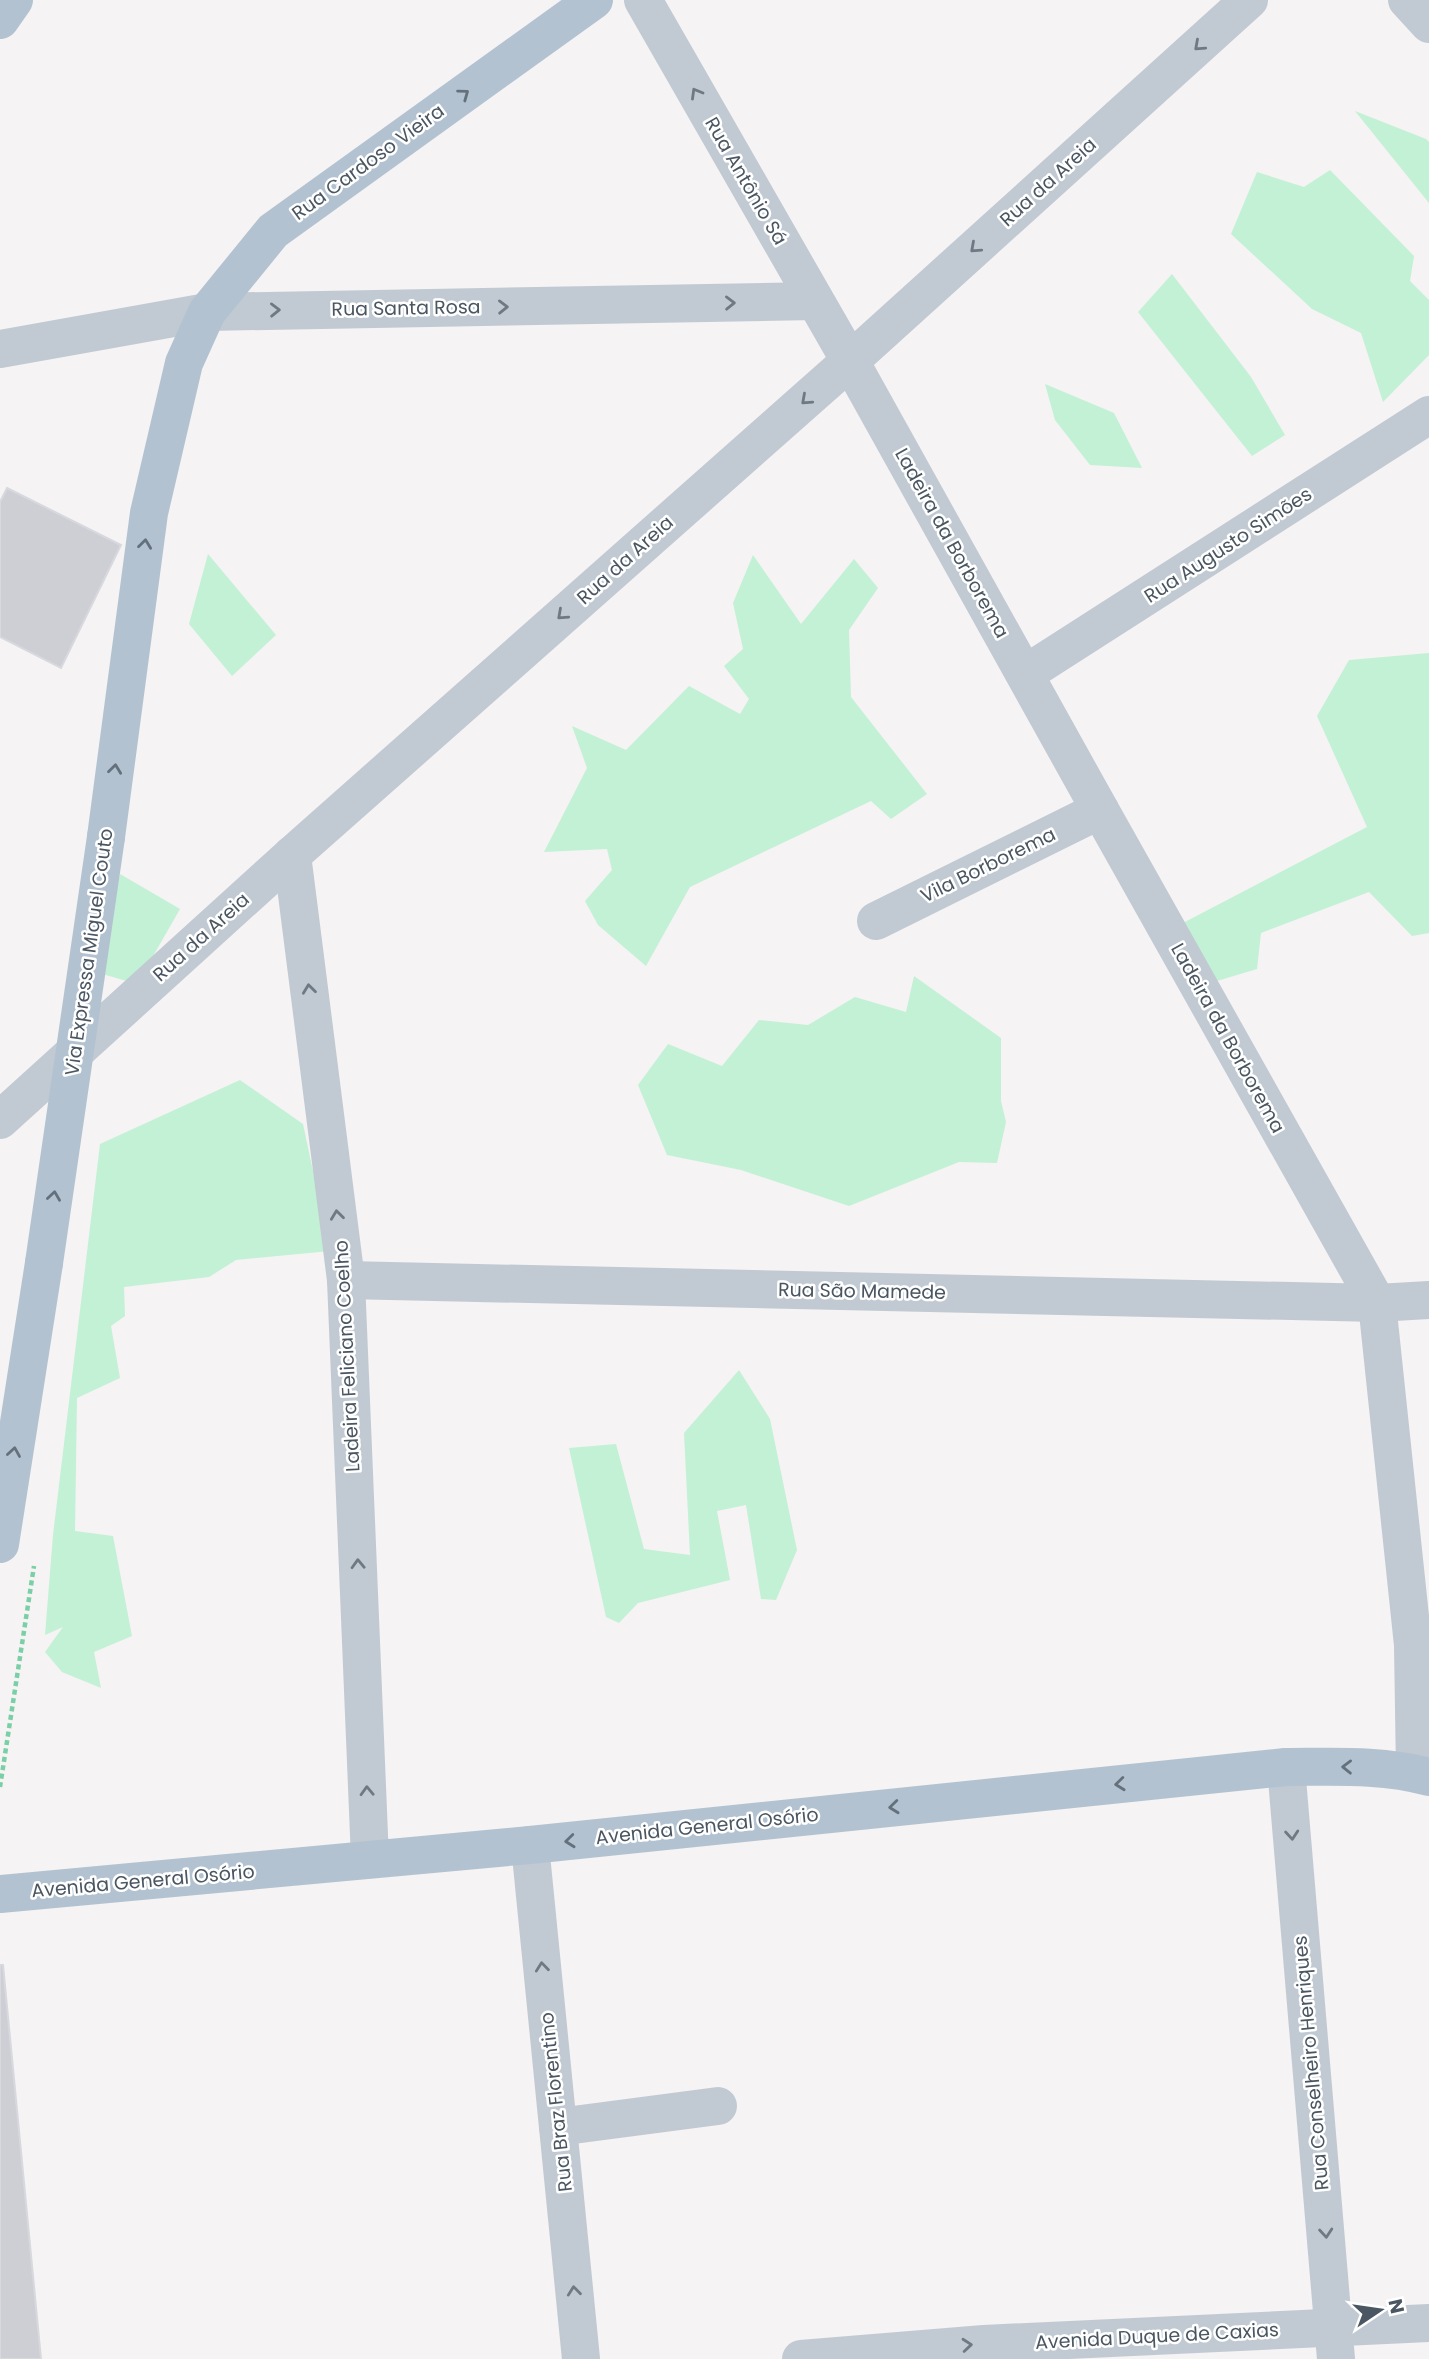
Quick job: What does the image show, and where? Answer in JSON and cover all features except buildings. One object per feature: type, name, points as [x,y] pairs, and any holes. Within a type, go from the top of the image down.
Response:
[{"type":"main road","points":[[0,20],[14,0]]},
{"type":"main road","name":"Rua Cardoso Vieira","points":[[184,363],[207,312],[273,231],[594,0]]},
{"type":"main road","name":"Via Expressa Miguel Couto","points":[[0,1544],[106,837],[149,513],[184,363]]},
{"type":"main road","name":"Avenida General Osório","points":[[0,1894],[530,1845],[1286,1767],[1352,1767],[1422,1775]]},
{"type":"street","name":"Rua Antônio Sá","points":[[643,0],[850,360]]},
{"type":"street","name":"Rua da Areia","points":[[0,1120],[292,855],[850,360],[1249,0]]},
{"type":"street","points":[[1408,0],[1429,24]]},
{"type":"street","name":"Rua Santa Rosa","points":[[0,349],[207,312],[815,301]]},
{"type":"street","name":"Ladeira da Borborema","points":[[850,360],[1377,1303],[1413,1645],[1422,1775]]},
{"type":"street","name":"Rua Augusto Simões","points":[[1025,674],[1429,415]]},
{"type":"street","name":"Vila Borborema","points":[[876,921],[1100,810]]},
{"type":"street","name":"Ladeira Feliciano Coelho","points":[[292,855],[346,1280],[370,1859]]},
{"type":"street","name":"Rua São Mamede","points":[[346,1280],[1377,1303],[1429,1300]]},
{"type":"street","name":"Rua Conselheiro Henriques","points":[[1286,1767],[1335,2344]]},
{"type":"street","name":"Rua Braz Florentino","points":[[530,1845],[581,2359]]},
{"type":"street","points":[[558,2127],[718,2106]]},
{"type":"street","name":"Avenida Duque de Caxias","points":[[801,2359],[984,2344],[1335,2344],[1429,2323]]},
{"type":"green space","points":[[1355,111],[1429,142],[1429,203]]},
{"type":"green space","points":[[1330,170],[1414,256],[1410,281],[1429,300],[1429,355],[1383,402],[1361,333],[1312,309],[1231,234],[1257,172],[1304,187]]},
{"type":"green space","points":[[1172,274],[1251,377],[1285,435],[1252,456],[1138,312]]},
{"type":"green space","points":[[1045,384],[1114,413],[1142,468],[1090,465],[1055,420]]},
{"type":"green space","points":[[208,554],[276,635],[232,676],[189,624]]},
{"type":"green space","points":[[753,555],[801,624],[854,559],[878,588],[849,630],[851,697],[927,794],[891,819],[871,801],[690,887],[646,966],[598,925],[585,901],[612,870],[607,849],[544,852],[587,768],[572,726],[626,750],[689,686],[740,714],[749,699],[724,666],[743,649],[733,603]]},
{"type":"green space","points":[[1429,653],[1429,933],[1412,936],[1369,892],[1261,933],[1257,969],[1217,981],[1183,923],[1367,827],[1317,716],[1349,660]]},
{"type":"green space","points":[[120,874],[180,909],[137,984],[99,973]]},
{"type":"green space","points":[[914,976],[1001,1038],[1001,1101],[1006,1122],[997,1163],[959,1162],[849,1206],[741,1170],[667,1155],[638,1085],[668,1044],[722,1066],[759,1020],[808,1025],[855,997],[906,1012]]},
{"type":"green space","points":[[240,1080],[303,1124],[330,1251],[236,1260],[209,1277],[124,1287],[125,1316],[111,1326],[120,1378],[77,1398],[75,1531],[113,1536],[132,1636],[94,1652],[101,1688],[62,1672],[45,1652],[63,1627],[45,1635],[53,1535],[100,1144]]},
{"type":"green space","points":[[739,1370],[770,1419],[797,1550],[776,1600],[761,1599],[746,1505],[717,1511],[730,1580],[638,1603],[619,1623],[606,1617],[569,1448],[616,1444],[644,1549],[690,1555],[684,1433]]}]
